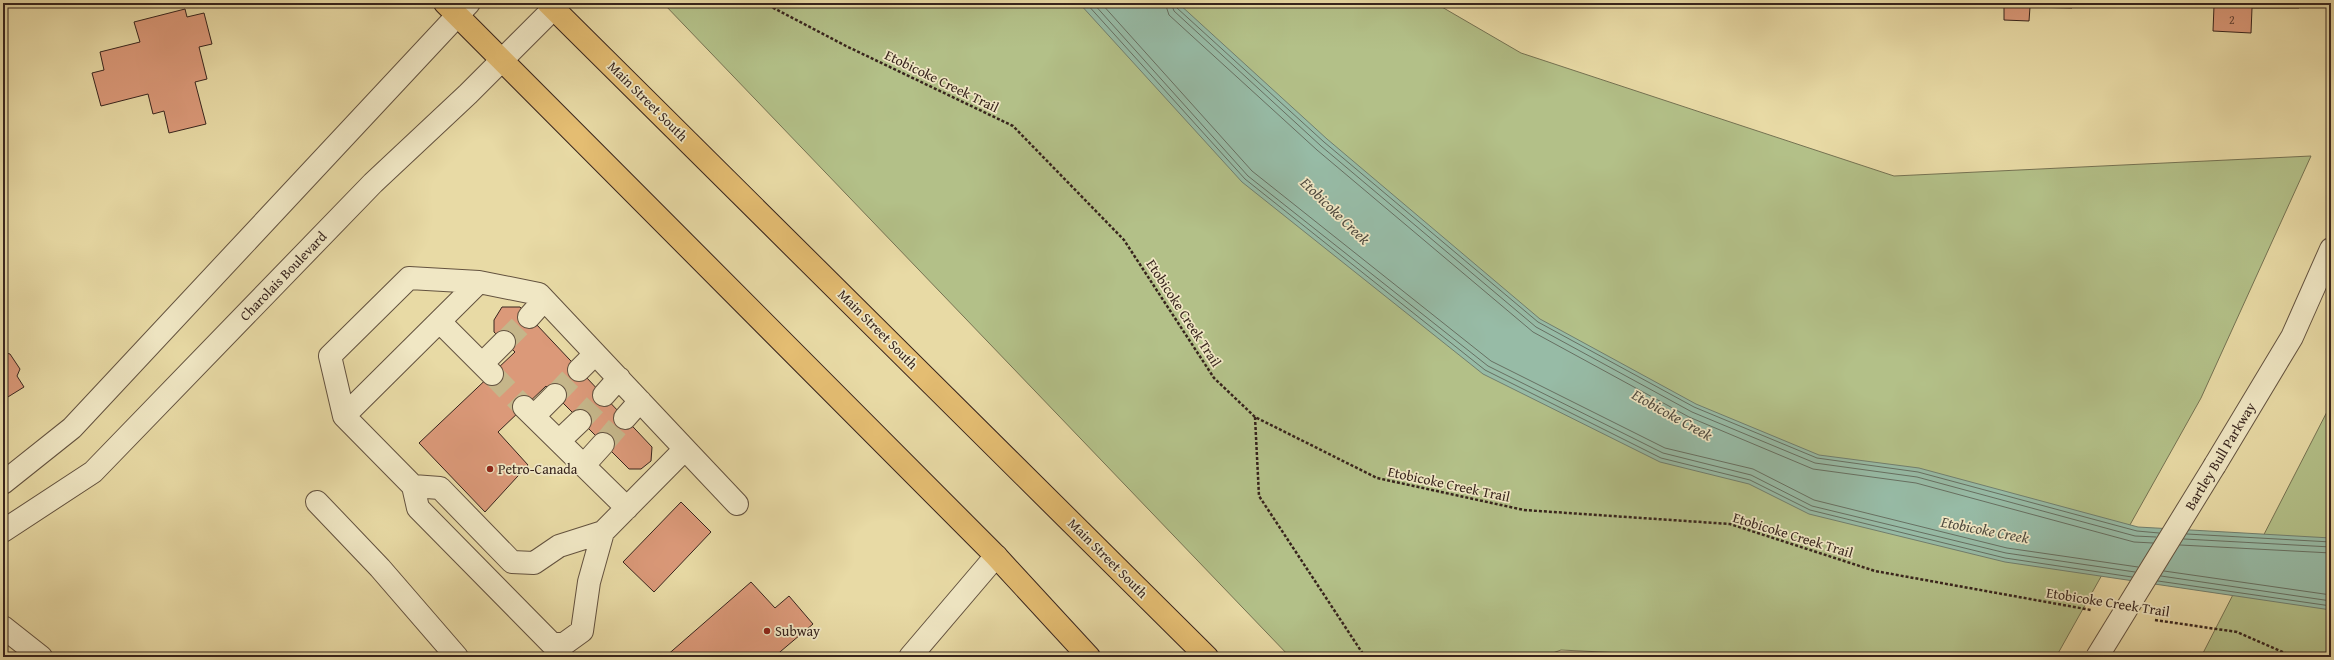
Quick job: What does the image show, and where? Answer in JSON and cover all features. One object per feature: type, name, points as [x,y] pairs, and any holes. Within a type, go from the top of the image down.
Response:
[{"type":"main road","name":"Main Street South","points":[[551,6],[1207,657]]},
{"type":"main road","points":[[457,7],[502,60],[996,556],[1089,657]]},
{"type":"street","name":"Charolais Boulevard","points":[[3,531],[93,472],[372,183],[502,60],[551,6]]},
{"type":"street","points":[[3,484],[72,428],[457,7]]},
{"type":"street","name":"Bartley Bull Parkway","points":[[2097,657],[2292,337],[2331,249]]},
{"type":"street","points":[[603,532],[589,582],[582,631],[564,644],[552,644],[418,508],[413,486],[344,416],[330,356],[409,278],[479,282],[539,294],[737,504]]},
{"type":"street","points":[[344,416],[479,282]]},
{"type":"street","points":[[529,317],[544,300]]},
{"type":"street","points":[[440,322],[487,369],[504,342]]},
{"type":"street","points":[[579,370],[595,354]]},
{"type":"street","points":[[604,396],[619,378]]},
{"type":"street","points":[[555,395],[529,411],[627,508]]},
{"type":"street","points":[[625,418],[640,401]]},
{"type":"street","points":[[559,441],[580,421]]},
{"type":"street","points":[[584,465],[603,444]]},
{"type":"street","points":[[413,486],[440,488],[512,562],[534,563],[559,546],[603,532],[685,449]]},
{"type":"street","points":[[317,502],[380,568],[457,657]]},
{"type":"street","points":[[910,657],[996,556]]},
{"type":"street","points":[[3,627],[41,657]]},
{"type":"path","name":"Etobicoke Creek Trail","points":[[764,3],[846,46],[1013,126],[1124,240],[1214,378],[1255,417],[1377,478],[1524,510],[1730,524],[1875,571],[2094,610]]},
{"type":"path","points":[[1255,417],[1259,496],[1365,657]]},
{"type":"path","name":"Etobicoke Creek Trail","points":[[2147,619],[2237,632],[2294,657]]},
{"type":"green space","points":[[663,3],[1435,3],[1521,53],[1894,176],[2311,156],[2201,398],[2056,657],[1704,657],[1561,650],[1542,657],[1290,657]]},
{"type":"green space","points":[[2331,404],[2331,657],[2201,657]]},
{"type":"water","name":"Etobicoke Creek","points":[[1079,3],[1178,3],[1327,139],[1540,319],[1696,404],[1819,455],[1919,468],[2138,527],[2331,538],[2331,610],[2005,562],[1809,514],[1749,484],[1660,462],[1483,374],[1242,182]]},
{"type":"building","points":[[2001,3],[2072,3],[2072,8],[2030,7],[2029,21],[2004,20],[2004,5],[2001,5]]},
{"type":"building","points":[[2104,3],[2157,3],[2157,6]]},
{"type":"building","points":[[2207,3],[2299,3],[2299,8],[2252,8],[2251,33],[2213,31],[2214,6]]},
{"type":"building","points":[[185,9],[187,17],[204,13],[212,44],[199,47],[207,79],[195,82],[206,124],[169,133],[164,111],[153,114],[148,94],[101,106],[92,73],[104,70],[100,52],[140,42],[134,22]]},
{"type":"building","points":[[502,307],[520,307],[652,447],[651,461],[641,469],[629,469],[546,386],[498,432],[528,465],[485,512],[419,443],[515,352],[494,332],[494,320]]},
{"type":"building","points":[[3,352],[10,354],[20,369],[17,376],[24,387],[3,400]]},
{"type":"building","points":[[681,502],[711,532],[654,592],[623,562]]},
{"type":"building","points":[[751,582],[775,608],[789,596],[813,624],[774,657],[665,657]]},
{"type":"tunnel","points":[[504,342],[529,317]]},
{"type":"tunnel","points":[[555,395],[579,370]]},
{"type":"tunnel","points":[[492,374],[524,407]]},
{"type":"tunnel","points":[[580,421],[604,395]]},
{"type":"tunnel","points":[[603,444],[625,418]]},
{"type":"place","name":"Petro-Canada","points":[[490,469]]},
{"type":"place","name":"Subway","points":[[767,631]]}]
